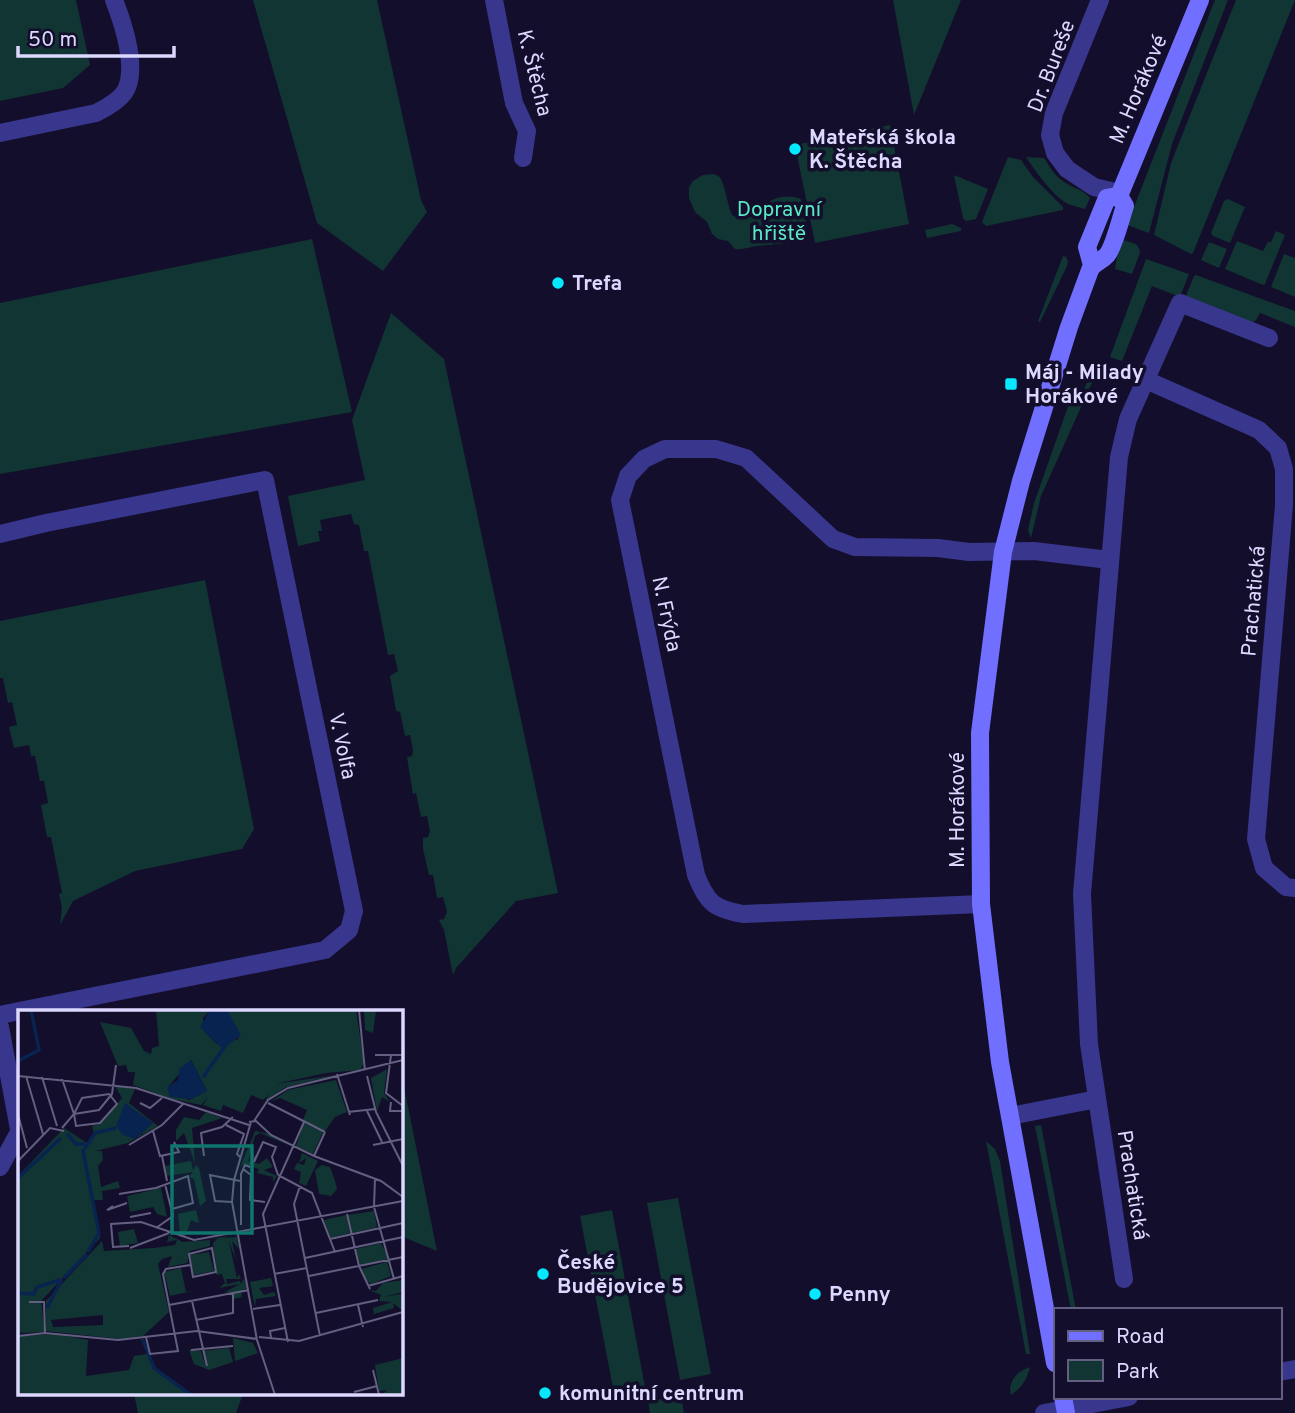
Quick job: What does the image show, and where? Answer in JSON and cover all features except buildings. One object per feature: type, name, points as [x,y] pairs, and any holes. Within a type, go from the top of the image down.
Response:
[{"type":"street","points":[[0,133],[96,113],[107,108],[125,92],[130,65],[128,44],[114,0]]},
{"type":"street","name":"K. Štěcha","points":[[494,0],[514,103],[527,131],[523,158]]},
{"type":"street","name":"Dr. Bureše","points":[[1100,0],[1055,113],[1050,135],[1055,153],[1067,169],[1094,187],[1119,194]]},
{"type":"street","name":"M. Horákové","points":[[1054,1358],[1000,1062],[981,904],[979,733],[1003,552],[1046,397],[1092,265],[1108,254],[1125,206],[1119,194],[1200,0]]},
{"type":"street","name":"Prachatická","points":[[1124,1279],[1089,1044],[1082,894],[1119,457],[1128,419],[1180,303],[1269,338]]},
{"type":"street","name":"Prachatická","points":[[1146,380],[1259,430],[1278,448],[1284,469],[1284,505],[1256,839],[1264,868],[1286,887],[1295,888]]},
{"type":"street","name":"N. Frýda","points":[[981,904],[743,914],[722,910],[704,895],[696,875],[620,500],[628,476],[645,459],[665,449],[716,449],[746,458],[833,539],[855,547],[1003,552]]},
{"type":"street","name":"V. Volfa","points":[[0,534],[265,481],[354,911],[349,930],[325,950],[25,1010]]},
{"type":"street","points":[[1003,552],[1034,551],[1109,560]]},
{"type":"street","name":"V. Volfa","points":[[0,1015],[18,1011]]},
{"type":"street","points":[[0,1027],[18,1126]]},
{"type":"street","points":[[1010,1116],[1097,1099]]},
{"type":"street","points":[[0,1167],[18,1133]]},
{"type":"street","points":[[1044,1413],[1065,1406],[1115,1399]]},
{"type":"green space","points":[[0,0],[76,0],[90,65],[63,88],[0,101]]},
{"type":"green space","points":[[253,0],[377,0],[421,200],[427,212],[383,271],[317,223]]},
{"type":"green space","points":[[893,0],[961,0],[914,115]]},
{"type":"green space","points":[[1215,0],[1228,0],[1172,144],[1149,233],[1127,225]]},
{"type":"green space","points":[[1236,0],[1295,0],[1191,254],[1154,235],[1171,163]]},
{"type":"green space","points":[[890,125],[909,224],[815,243],[795,145]]},
{"type":"green space","points":[[1008,157],[1021,160],[1063,210],[986,226],[982,222]]},
{"type":"green space","points":[[1026,157],[1044,158],[1061,180],[1087,195],[1090,198],[1085,209],[1068,204],[1056,195]]},
{"type":"green space","name":"Dopravní hřiště","points":[[714,174],[720,177],[732,215],[736,217],[753,217],[768,202],[780,197],[801,199],[806,220],[805,233],[791,242],[741,249],[735,249],[728,241],[718,239],[712,234],[707,222],[695,212],[689,198],[689,187],[693,181],[703,175]]},
{"type":"green space","points":[[954,175],[988,189],[976,219],[966,221],[963,218]]},
{"type":"green space","points":[[1228,199],[1245,207],[1230,243],[1211,233],[1224,201]]},
{"type":"green space","points":[[952,224],[961,228],[961,231],[927,238],[925,230]]},
{"type":"green space","points":[[1276,231],[1285,235],[1265,284],[1225,269],[1237,241],[1263,251]]},
{"type":"green space","points":[[312,239],[352,412],[0,474],[0,303]]},
{"type":"green space","points":[[1120,239],[1136,244],[1139,248],[1140,253],[1132,274],[1115,269]]},
{"type":"green space","points":[[1209,242],[1227,249],[1219,268],[1201,260]]},
{"type":"green space","points":[[1284,254],[1295,258],[1295,297],[1271,287]]},
{"type":"green space","points":[[1063,256],[1068,261],[1067,266],[1040,322],[1038,321]]},
{"type":"green space","points":[[1146,259],[1189,274],[1180,297],[1152,286],[1122,361],[1110,357]]},
{"type":"green space","points":[[1196,275],[1295,311],[1295,327],[1260,313],[1252,323],[1185,298]]},
{"type":"green space","points":[[391,313],[444,359],[558,893],[516,901],[456,968],[453,975],[444,930],[439,920],[444,919],[447,912],[443,897],[437,898],[433,875],[429,875],[423,849],[423,838],[428,837],[430,831],[427,816],[421,817],[416,793],[413,794],[407,757],[412,756],[413,750],[410,735],[405,736],[400,712],[396,711],[390,676],[398,671],[394,654],[388,655],[368,551],[364,551],[359,525],[354,524],[351,514],[320,520],[320,541],[298,546],[288,496],[365,480],[352,420]]},
{"type":"green space","points":[[1090,374],[1095,376],[1041,496],[1031,538],[1028,530],[1034,503],[1071,398],[1073,395],[1081,398]]},
{"type":"green space","points":[[205,580],[254,829],[242,849],[135,871],[73,901],[60,925],[62,908],[59,894],[62,893],[51,837],[47,837],[41,805],[48,803],[44,781],[40,781],[35,756],[31,756],[29,745],[14,748],[9,727],[17,725],[12,702],[8,703],[3,678],[0,678],[0,621]]},
{"type":"green space","points":[[402,1077],[437,1251],[402,1236]]},
{"type":"green space","points":[[1041,1125],[1076,1308],[1071,1308],[1035,1126]]},
{"type":"green space","points":[[986,1141],[995,1149],[1000,1161],[1030,1354],[1026,1354]]},
{"type":"green space","points":[[678,1198],[711,1374],[680,1380],[647,1203]]},
{"type":"green space","points":[[612,1210],[645,1387],[614,1393],[580,1216]]},
{"type":"green space","points":[[1030,1367],[1023,1383],[1011,1395],[1014,1377]]},
{"type":"green space","points":[[134,1396],[242,1396],[236,1413],[138,1413]]},
{"type":"green space","points":[[681,1396],[684,1413],[650,1413],[648,1401]]},
{"type":"place","name":"Mateřská škola K. Štěcha","points":[[795,149]]},
{"type":"place","name":"Trefa","points":[[558,283]]},
{"type":"place","name":"Máj - Milady Horákové","points":[[1011,384]]},
{"type":"place","name":"České Budějovice 5","points":[[543,1274]]},
{"type":"place","name":"Penny","points":[[815,1294]]},
{"type":"place","name":"komunitní centrum","points":[[545,1393]]}]
